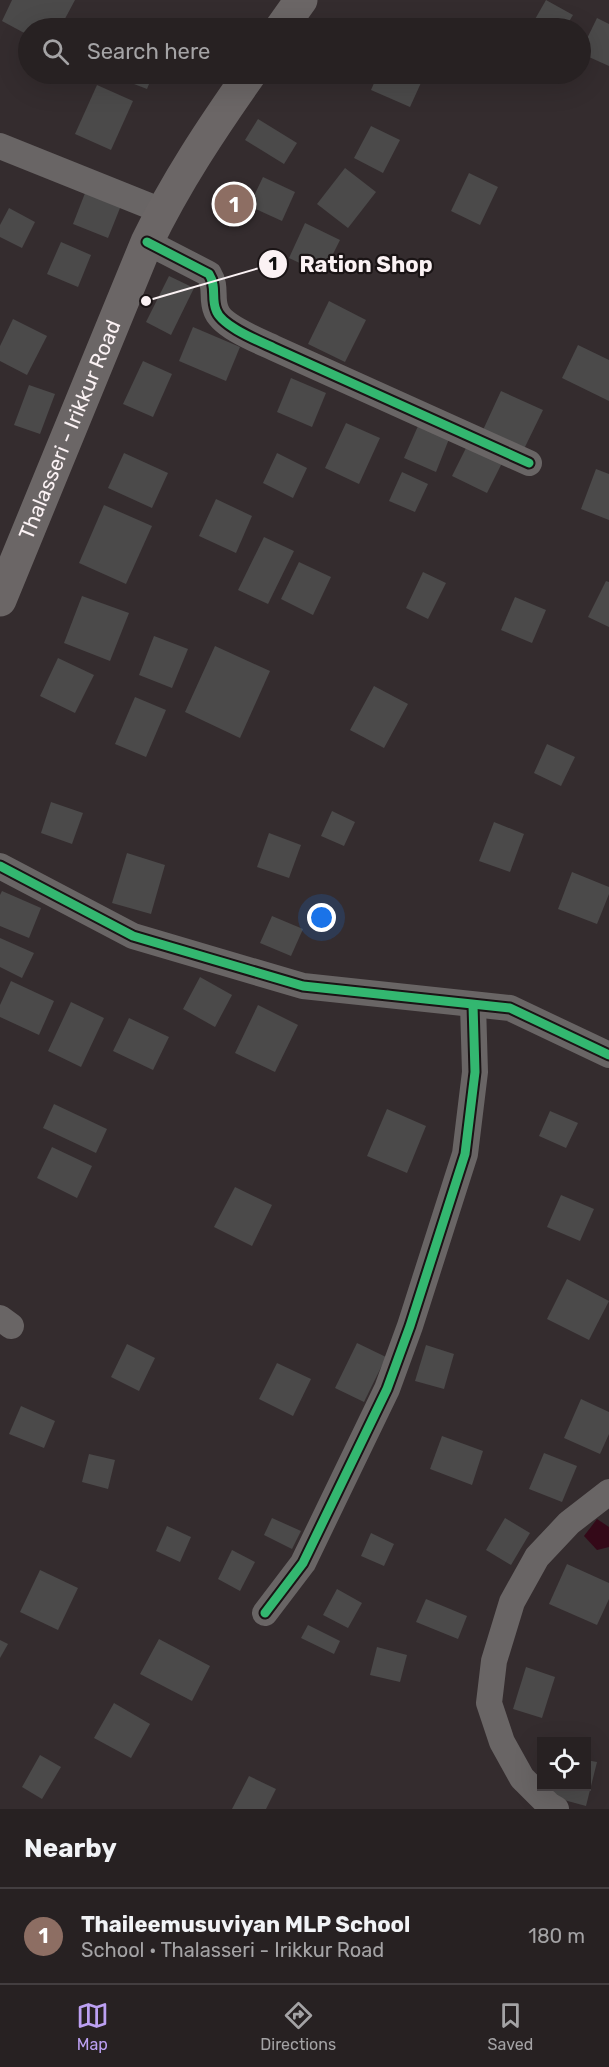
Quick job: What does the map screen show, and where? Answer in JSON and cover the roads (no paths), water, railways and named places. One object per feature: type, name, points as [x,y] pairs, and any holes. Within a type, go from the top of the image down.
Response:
[{"type":"main road","points":[[288,18],[301,0]]},
{"type":"main road","name":"Thalasseri - Irikkur Road","points":[[0,600],[162,210],[210,130],[243,84]]},
{"type":"street","points":[[0,146],[162,210]]},
{"type":"street","points":[[147,242],[209,274],[214,282],[215,309],[221,318],[233,327],[274,348],[529,463]]},
{"type":"street","points":[[0,866],[133,936],[303,986],[510,1008],[609,1055]]},
{"type":"street","points":[[265,1613],[308,1554],[387,1389],[410,1326],[465,1154],[475,1072],[473,1005]]},
{"type":"street","points":[[556,1809],[522,1778],[501,1742],[489,1703],[494,1661],[512,1602],[537,1557],[569,1523],[609,1492]]},
{"type":"place","name":"Thaileemusuviyan MLP School","points":[[234,204]]},
{"type":"place","name":"Ration Shop","points":[[146,301]]}]
